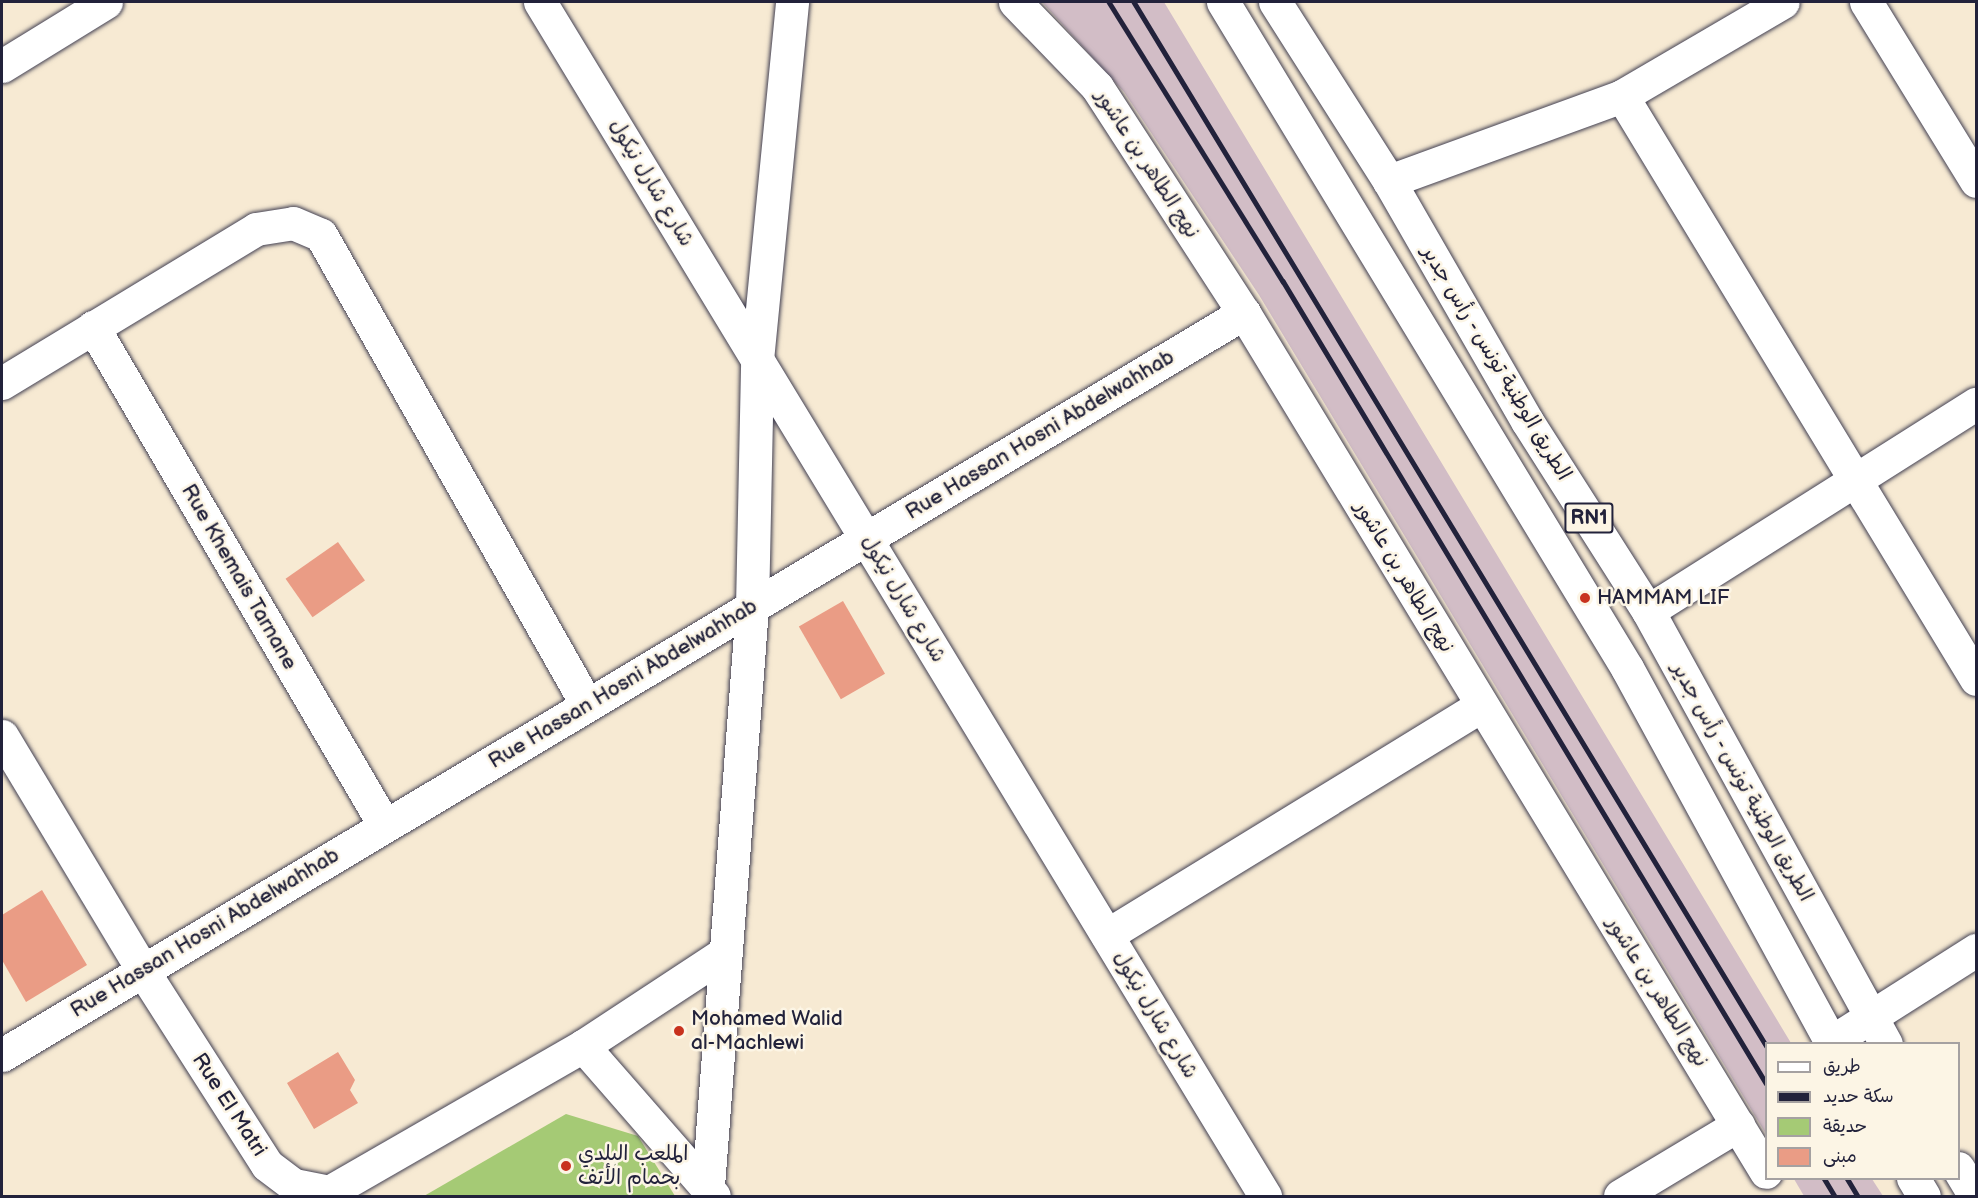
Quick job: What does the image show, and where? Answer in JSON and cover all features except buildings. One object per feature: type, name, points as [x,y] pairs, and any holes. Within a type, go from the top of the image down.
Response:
[{"type":"main road","points":[[2,66],[106,2]]},
{"type":"main road","name":"شارع شارل نيكول","points":[[540,2],[1265,1197]]},
{"type":"main road","points":[[711,1191],[752,607],[757,360],[792,2]]},
{"type":"main road","name":"نهج الطاهر بن عاشور","points":[[1015,2],[1097,87],[1244,313],[1481,706],[1765,1169]]},
{"type":"main road","name":"RN1","points":[[1223,2],[1627,668],[1831,1042]]},
{"type":"main road","name":"الطريق الوطنية تونس - رأس جدير","points":[[1275,2],[1389,181],[1527,421],[1648,611],[1879,1031]]},
{"type":"main road","points":[[1389,181],[1622,96],[1783,2]]},
{"type":"main road","points":[[1866,2],[1977,181]]},
{"type":"main road","points":[[1622,96],[1977,680]]},
{"type":"main road","points":[[2,383],[256,229],[293,223],[321,235],[587,705]]},
{"type":"main road","name":"Rue Hassan Hosni Abdelwahhab","points":[[2,1055],[1244,313]]},
{"type":"main road","name":"Rue Khemais Tarnane","points":[[93,327],[385,826]]},
{"type":"main road","points":[[1648,611],[1977,404]]},
{"type":"main road","points":[[1107,935],[1481,706]]},
{"type":"main road","name":"Rue El Matri","points":[[2,736],[143,971],[267,1165],[294,1185],[329,1191],[583,1046],[726,952]]},
{"type":"main road","points":[[1836,1042],[1879,1031],[1977,950]]},
{"type":"main road","points":[[583,1046],[711,1191]]},
{"type":"main road","points":[[1620,1197],[1738,1125]]},
{"type":"main road","points":[[1960,1170],[1975,1197]]},
{"type":"main road","points":[[1771,1180],[1781,1197]]},
{"type":"main road","points":[[1914,1180],[1924,1197]]},
{"type":"shaded area","points":[[1042,2],[1164,2],[1790,1042],[1765,1042],[1765,1132],[1259,295],[1124,92]]},
{"type":"shaded area","points":[[1795,1180],[1873,1180],[1883,1196],[1804,1196]]},
{"type":"green space","name":"الملعب البلدي بحمام الأتف","points":[[566,1114],[638,1136],[675,1196],[424,1196]]},
{"type":"railway","points":[[1109,2],[1283,281],[1765,1081]]},
{"type":"railway","points":[[1134,2],[1765,1043]]},
{"type":"railway","points":[[1825,1180],[1835,1196]]},
{"type":"railway","points":[[1848,1180],[1858,1196]]},
{"type":"place","name":"HAMMAM LIF","points":[[1585,598]]},
{"type":"place","name":"Mohamed Walid al-Machlewi","points":[[679,1031]]},
{"type":"place","name":"الملعب البلدي بحمام الأتف","points":[[566,1166]]}]
